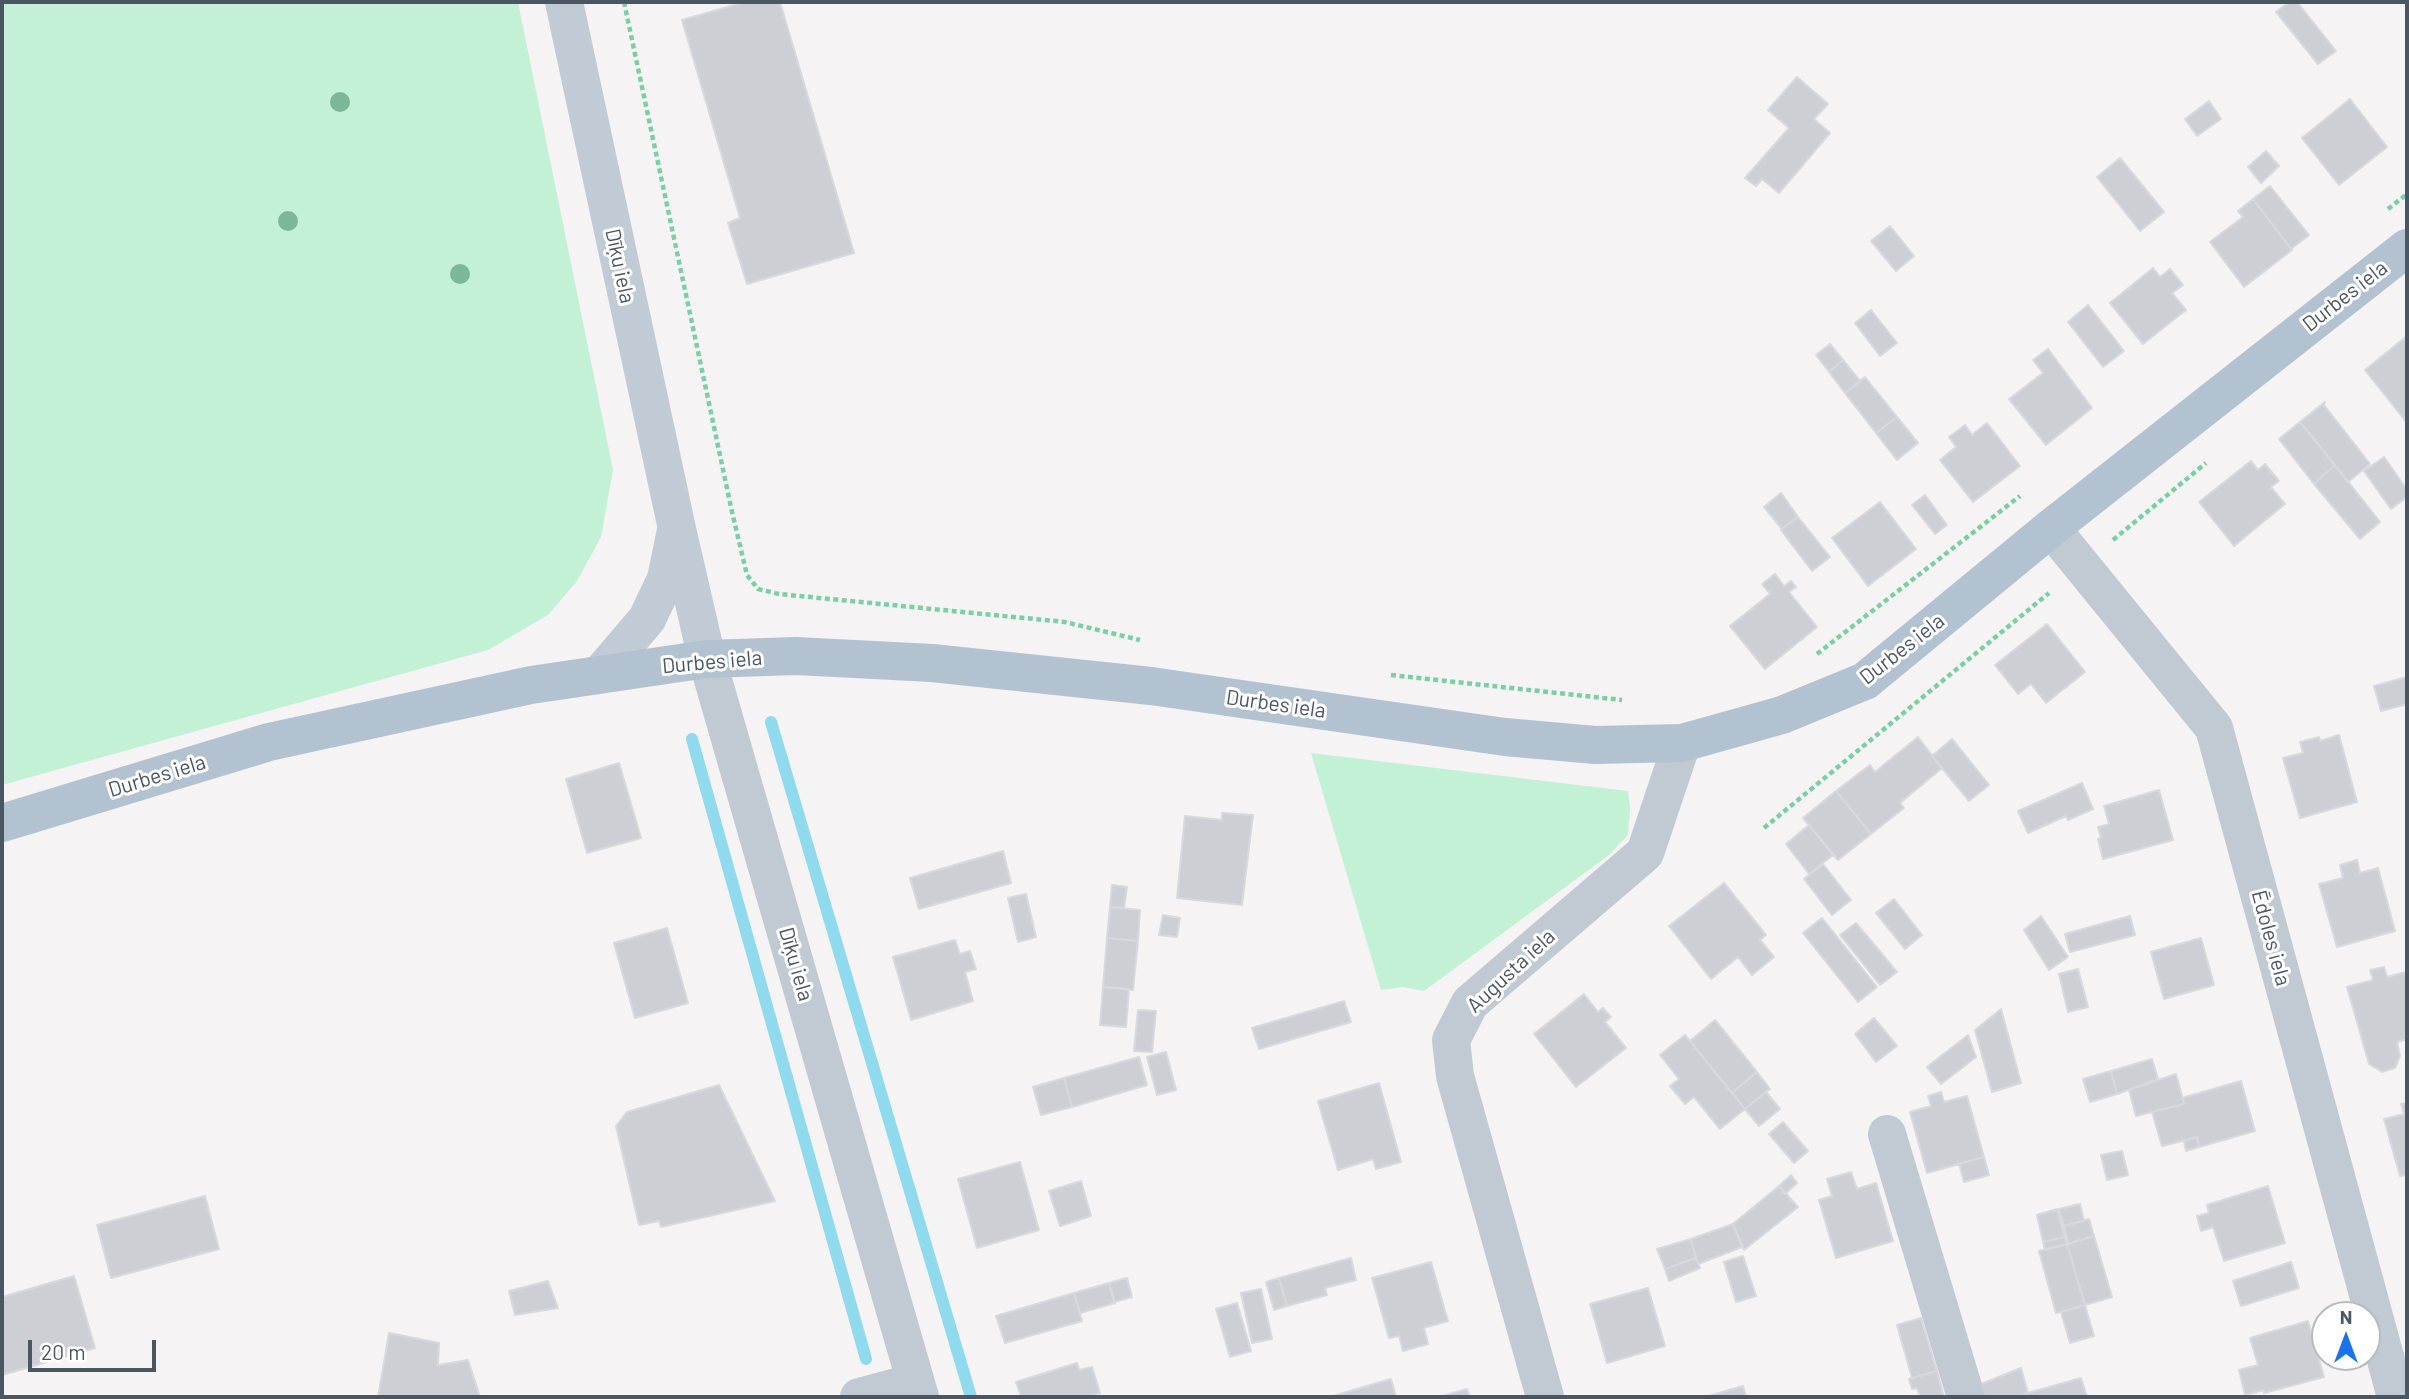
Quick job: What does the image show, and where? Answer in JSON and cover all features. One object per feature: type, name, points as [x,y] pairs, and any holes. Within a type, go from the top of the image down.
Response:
[{"type":"main road","name":"Dīķu iela","points":[[564,2],[707,659]]},
{"type":"main road","name":"Durbes iela","points":[[2,822],[269,742],[531,685],[707,659],[796,656],[932,663],[1151,686],[1505,737],[1595,745],[1682,743],[1782,715],[1865,681],[2051,528],[2407,248]]},
{"type":"main road","name":"Dīķu iela","points":[[600,674],[647,619],[666,579],[677,529]]},
{"type":"street","name":"Ēdoles iela","points":[[2051,528],[2214,729],[2396,1397]]},
{"type":"street","name":"Dīķu iela","points":[[707,659],[917,1390]]},
{"type":"street","name":"Augusta iela","points":[[1545,1397],[1455,1076],[1451,1040],[1470,1003],[1644,853],[1682,743]]},
{"type":"street","points":[[1887,1134],[1966,1397]]},
{"type":"street","points":[[859,1397],[917,1390]]},
{"type":"path","points":[[624,2],[747,575],[758,589],[779,594],[1065,622],[1143,641]]},
{"type":"path","points":[[2387,210],[2407,194]]},
{"type":"path","points":[[1807,661],[2024,493]]},
{"type":"path","points":[[1387,675],[1631,700]]},
{"type":"green space","points":[[2,2],[518,2],[613,470],[601,537],[577,581],[548,615],[488,650],[2,785]]},
{"type":"green space","points":[[1311,753],[1628,791],[1628,835],[1609,855],[1424,991],[1403,987],[1381,990]]},
{"type":"building","points":[[745,2],[780,2],[854,253],[747,284],[728,223],[740,218],[682,20]]},
{"type":"building","points":[[2289,2],[2297,2],[2336,51],[2318,64],[2276,12]]},
{"type":"building","points":[[1797,77],[1828,104],[1814,119],[1830,133],[1779,193],[1762,179],[1756,186],[1745,178],[1789,128],[1768,110]]},
{"type":"building","points":[[2350,99],[2387,147],[2339,185],[2302,138]]},
{"type":"building","points":[[2209,101],[2221,119],[2197,136],[2185,119]]},
{"type":"building","points":[[2266,151],[2279,166],[2261,183],[2248,167]]},
{"type":"building","points":[[2120,158],[2164,212],[2140,231],[2097,177]]},
{"type":"building","points":[[2270,186],[2309,235],[2291,249],[2253,199]]},
{"type":"building","points":[[2253,199],[2292,250],[2244,287],[2210,242],[2243,217],[2238,211]]},
{"type":"building","points":[[1890,226],[1914,256],[1896,271],[1871,241]]},
{"type":"building","points":[[2153,268],[2160,277],[2170,269],[2183,285],[2172,293],[2186,310],[2143,344],[2110,303]]},
{"type":"building","points":[[2088,305],[2124,351],[2103,367],[2068,322]]},
{"type":"building","points":[[1871,310],[1897,343],[1880,356],[1855,323]]},
{"type":"building","points":[[2407,336],[2407,423],[2365,370]]},
{"type":"building","points":[[1830,344],[1843,360],[1829,372],[1816,355]]},
{"type":"building","points":[[2048,349],[2092,408],[2046,445],[2009,399],[2043,373],[2033,360]]},
{"type":"building","points":[[1843,360],[1860,381],[1845,393],[1829,372]]},
{"type":"building","points":[[1865,377],[1897,417],[1876,433],[1845,393]]},
{"type":"building","points":[[2325,402],[2324,405],[2370,464],[2348,482],[2300,422]]},
{"type":"building","points":[[1897,417],[1918,443],[1897,460],[1876,433]]},
{"type":"building","points":[[2300,422],[2335,465],[2314,484],[2279,439]]},
{"type":"building","points":[[1987,423],[2020,466],[1973,502],[1940,460],[1956,447],[1949,437],[1965,425],[1972,435]]},
{"type":"building","points":[[2384,457],[2407,490],[2407,497],[2391,509],[2364,471]]},
{"type":"building","points":[[2251,461],[2258,470],[2265,464],[2279,481],[2271,487],[2285,504],[2234,546],[2199,502]]},
{"type":"building","points":[[2335,465],[2380,522],[2360,539],[2314,484]]},
{"type":"building","points":[[1781,493],[1798,517],[1782,529],[1764,507]]},
{"type":"building","points":[[1925,495],[1947,525],[1935,534],[1912,505]]},
{"type":"building","points":[[1880,502],[1916,549],[1868,586],[1832,538]]},
{"type":"building","points":[[1798,517],[1830,557],[1812,571],[1781,530]]},
{"type":"building","points":[[1775,574],[1784,586],[1791,581],[1796,587],[1789,592],[1817,627],[1765,669],[1730,626],[1770,594],[1762,584]]},
{"type":"building","points":[[2047,624],[2085,672],[2046,703],[2031,684],[2018,694],[1995,665]]},
{"type":"building","points":[[2407,677],[2407,704],[2381,711],[2374,686]]},
{"type":"building","points":[[2339,735],[2357,802],[2300,818],[2283,758],[2303,753],[2300,742],[2319,737],[2320,741]]},
{"type":"building","points":[[1918,737],[1942,768],[1900,803],[1904,808],[1871,834],[1836,791],[1870,765],[1875,772]]},
{"type":"building","points":[[1952,739],[1989,785],[1969,801],[1932,756]]},
{"type":"building","points":[[619,763],[641,838],[587,853],[566,779]]},
{"type":"building","points":[[2082,783],[2093,809],[2068,820],[2066,816],[2028,833],[2018,811]]},
{"type":"building","points":[[2159,790],[2173,840],[2103,859],[2098,827],[2109,824],[2104,806]]},
{"type":"building","points":[[1836,791],[1871,834],[1838,860],[1803,818]]},
{"type":"building","points":[[1222,813],[1253,815],[1242,905],[1177,898],[1185,816],[1222,820]]},
{"type":"building","points":[[1809,825],[1833,855],[1809,874],[1786,844]]},
{"type":"building","points":[[1003,851],[1011,883],[919,909],[910,878]]},
{"type":"building","points":[[2357,860],[2360,873],[2378,868],[2395,931],[2337,947],[2319,884],[2343,878],[2340,865]]},
{"type":"building","points":[[1823,864],[1851,900],[1832,915],[1804,879]]},
{"type":"building","points":[[1724,883],[1766,935],[1760,940],[1774,957],[1752,975],[1738,957],[1711,979],[1669,926]]},
{"type":"building","points":[[1112,885],[1127,887],[1124,908],[1110,907]]},
{"type":"building","points":[[1026,894],[1036,937],[1018,942],[1008,898]]},
{"type":"building","points":[[1894,899],[1922,935],[1905,949],[1876,913]]},
{"type":"building","points":[[1110,907],[1140,910],[1138,941],[1107,938]]},
{"type":"building","points":[[1163,915],[1180,918],[1177,937],[1159,935]]},
{"type":"building","points":[[2041,916],[2068,957],[2049,970],[2024,930]]},
{"type":"building","points":[[2130,916],[2135,935],[2070,952],[2065,934]]},
{"type":"building","points":[[1822,918],[1877,987],[1858,1002],[1803,933]]},
{"type":"building","points":[[1856,923],[1897,972],[1880,985],[1840,935]]},
{"type":"building","points":[[667,928],[688,1003],[635,1018],[614,943]]},
{"type":"building","points":[[1107,938],[1138,941],[1133,990],[1103,987]]},
{"type":"building","points":[[2201,938],[2214,985],[2164,999],[2151,952]]},
{"type":"building","points":[[955,940],[960,954],[970,951],[976,969],[965,972],[973,1001],[911,1020],[893,957]]},
{"type":"building","points":[[2384,967],[2387,977],[2406,972],[2407,1039],[2397,1042],[2400,1056],[2395,1068],[2382,1072],[2369,1064],[2347,987],[2373,980],[2370,970]]},
{"type":"building","points":[[2078,969],[2088,1007],[2068,1012],[2059,974]]},
{"type":"building","points":[[1103,987],[1129,989],[1126,1027],[1100,1025]]},
{"type":"building","points":[[1584,994],[1598,1012],[1603,1008],[1611,1017],[1605,1022],[1626,1048],[1576,1087],[1534,1034]]},
{"type":"building","points":[[1344,1001],[1351,1022],[1259,1049],[1252,1028]]},
{"type":"building","points":[[2001,1009],[2021,1083],[1992,1092],[1975,1030]]},
{"type":"building","points":[[1138,1010],[1156,1011],[1152,1052],[1134,1051]]},
{"type":"building","points":[[1874,1018],[1897,1046],[1876,1062],[1855,1034]]},
{"type":"building","points":[[1715,1020],[1757,1072],[1732,1093],[1690,1041]]},
{"type":"building","points":[[1685,1035],[1745,1109],[1720,1129],[1694,1097],[1685,1104],[1670,1086],[1679,1079],[1660,1055]]},
{"type":"building","points":[[1968,1035],[1976,1057],[1941,1084],[1927,1067]]},
{"type":"building","points":[[1166,1052],[1176,1090],[1157,1095],[1147,1057]]},
{"type":"building","points":[[1139,1057],[1147,1085],[1072,1107],[1064,1078]]},
{"type":"building","points":[[2152,1059],[2158,1079],[2117,1094],[2111,1071]]},
{"type":"building","points":[[2111,1071],[2117,1094],[2090,1102],[2083,1079]]},
{"type":"building","points":[[1757,1072],[1770,1089],[1745,1109],[1732,1093]]},
{"type":"building","points":[[2176,1074],[2184,1104],[2136,1116],[2129,1090]]},
{"type":"building","points":[[1064,1078],[1072,1107],[1041,1115],[1033,1087]]},
{"type":"building","points":[[2241,1081],[2255,1131],[2199,1147],[2197,1137],[2162,1146],[2152,1112],[2184,1104],[2182,1098]]},
{"type":"building","points":[[1379,1083],[1401,1162],[1376,1169],[1373,1159],[1338,1170],[1318,1101]]},
{"type":"building","points":[[719,1085],[775,1201],[661,1227],[659,1221],[639,1225],[616,1126],[627,1112]]},
{"type":"building","points":[[1766,1092],[1780,1109],[1759,1126],[1745,1109]]},
{"type":"building","points":[[1941,1092],[1944,1102],[1967,1096],[1984,1157],[1927,1173],[1910,1112],[1931,1106],[1928,1096]]},
{"type":"building","points":[[2407,1103],[2407,1175],[2400,1176],[2384,1119],[2404,1114],[2401,1104]]},
{"type":"building","points":[[1783,1122],[1808,1151],[1794,1163],[1769,1134]]},
{"type":"building","points":[[2197,1137],[2199,1147],[2186,1151],[2184,1141]]},
{"type":"building","points":[[2122,1151],[2128,1175],[2107,1180],[2101,1155]]},
{"type":"building","points":[[1984,1157],[1989,1175],[1964,1182],[1959,1164]]},
{"type":"building","points":[[1020,1162],[1039,1230],[977,1248],[958,1179]]},
{"type":"building","points":[[1851,1172],[1857,1189],[1876,1183],[1893,1241],[1836,1258],[1819,1200],[1832,1196],[1827,1179]]},
{"type":"building","points":[[1791,1175],[1797,1183],[1785,1194],[1779,1186]]},
{"type":"building","points":[[1081,1181],[1091,1216],[1060,1226],[1049,1191]]},
{"type":"building","points":[[1779,1186],[1798,1207],[1744,1250],[1733,1224]]},
{"type":"building","points":[[2268,1186],[2285,1243],[2224,1261],[2213,1227],[2201,1231],[2197,1216],[2209,1213],[2207,1205]]},
{"type":"building","points":[[205,1196],[219,1249],[111,1278],[97,1225]]},
{"type":"building","points":[[2080,1204],[2084,1221],[2064,1226],[2059,1209]]},
{"type":"building","points":[[2057,1209],[2065,1237],[2043,1242],[2037,1215]]},
{"type":"building","points":[[2089,1219],[2094,1236],[2068,1244],[2064,1226]]},
{"type":"building","points":[[1733,1224],[1742,1247],[1698,1264],[1691,1239]]},
{"type":"building","points":[[2094,1236],[2112,1297],[2085,1305],[2067,1244]]},
{"type":"building","points":[[2065,1237],[2067,1244],[2045,1250],[2043,1242]]},
{"type":"building","points":[[1691,1239],[1696,1258],[1665,1269],[1657,1249]]},
{"type":"building","points":[[2067,1244],[2085,1305],[2056,1313],[2039,1251]]},
{"type":"building","points":[[1743,1256],[1756,1296],[1736,1302],[1724,1262]]},
{"type":"building","points":[[1351,1258],[1356,1280],[1325,1288],[1327,1295],[1287,1306],[1279,1278]]},
{"type":"building","points":[[1696,1258],[1700,1268],[1669,1281],[1665,1269]]},
{"type":"building","points":[[1431,1262],[1448,1321],[1424,1328],[1428,1344],[1403,1351],[1399,1336],[1389,1338],[1372,1278]]},
{"type":"building","points":[[2291,1262],[2299,1288],[2241,1306],[2233,1281]]},
{"type":"building","points":[[74,1276],[95,1348],[2,1375],[2,1297]]},
{"type":"building","points":[[1127,1278],[1132,1297],[1114,1302],[1109,1283]]},
{"type":"building","points":[[1279,1278],[1287,1306],[1274,1310],[1266,1282]]},
{"type":"building","points":[[548,1281],[558,1308],[515,1315],[509,1291]]},
{"type":"building","points":[[1109,1283],[1115,1303],[1080,1313],[1074,1293]]},
{"type":"building","points":[[1648,1288],[1665,1346],[1607,1363],[1590,1304]]},
{"type":"building","points":[[1261,1289],[1272,1339],[1252,1343],[1241,1293]]},
{"type":"building","points":[[1074,1293],[1082,1321],[1005,1343],[996,1316]]},
{"type":"building","points":[[1237,1303],[1251,1351],[1230,1357],[1216,1309]]},
{"type":"building","points":[[2085,1305],[2094,1336],[2070,1343],[2061,1312]]},
{"type":"building","points":[[1921,1318],[1937,1371],[1912,1378],[1897,1325]]},
{"type":"building","points":[[2308,1321],[2311,1332],[2311,1371],[2322,1371],[2324,1377],[2264,1393],[2264,1390],[2245,1395],[2239,1370],[2258,1365],[2250,1338]]},
{"type":"building","points":[[389,1333],[439,1343],[438,1365],[468,1360],[480,1397],[378,1397]]},
{"type":"building","points":[[1077,1363],[1079,1370],[1092,1367],[1100,1393],[1087,1397],[1021,1397],[1016,1382]]},
{"type":"building","points":[[2021,1368],[2028,1393],[2019,1397],[1985,1397],[1981,1384]]},
{"type":"building","points":[[1937,1371],[1944,1397],[1920,1397],[1917,1388],[1912,1389],[1909,1379]]},
{"type":"building","points":[[2081,1378],[2087,1397],[2020,1397],[2028,1393]]},
{"type":"building","points":[[1391,1379],[1396,1397],[1333,1397],[1333,1396]]},
{"type":"building","points":[[1743,1386],[1746,1397],[1705,1397]]},
{"type":"building","points":[[1467,1389],[1470,1397],[1439,1397]]},
{"type":"waterway","points":[[771,722],[971,1397]]},
{"type":"waterway","points":[[692,739],[866,1359]]}]
